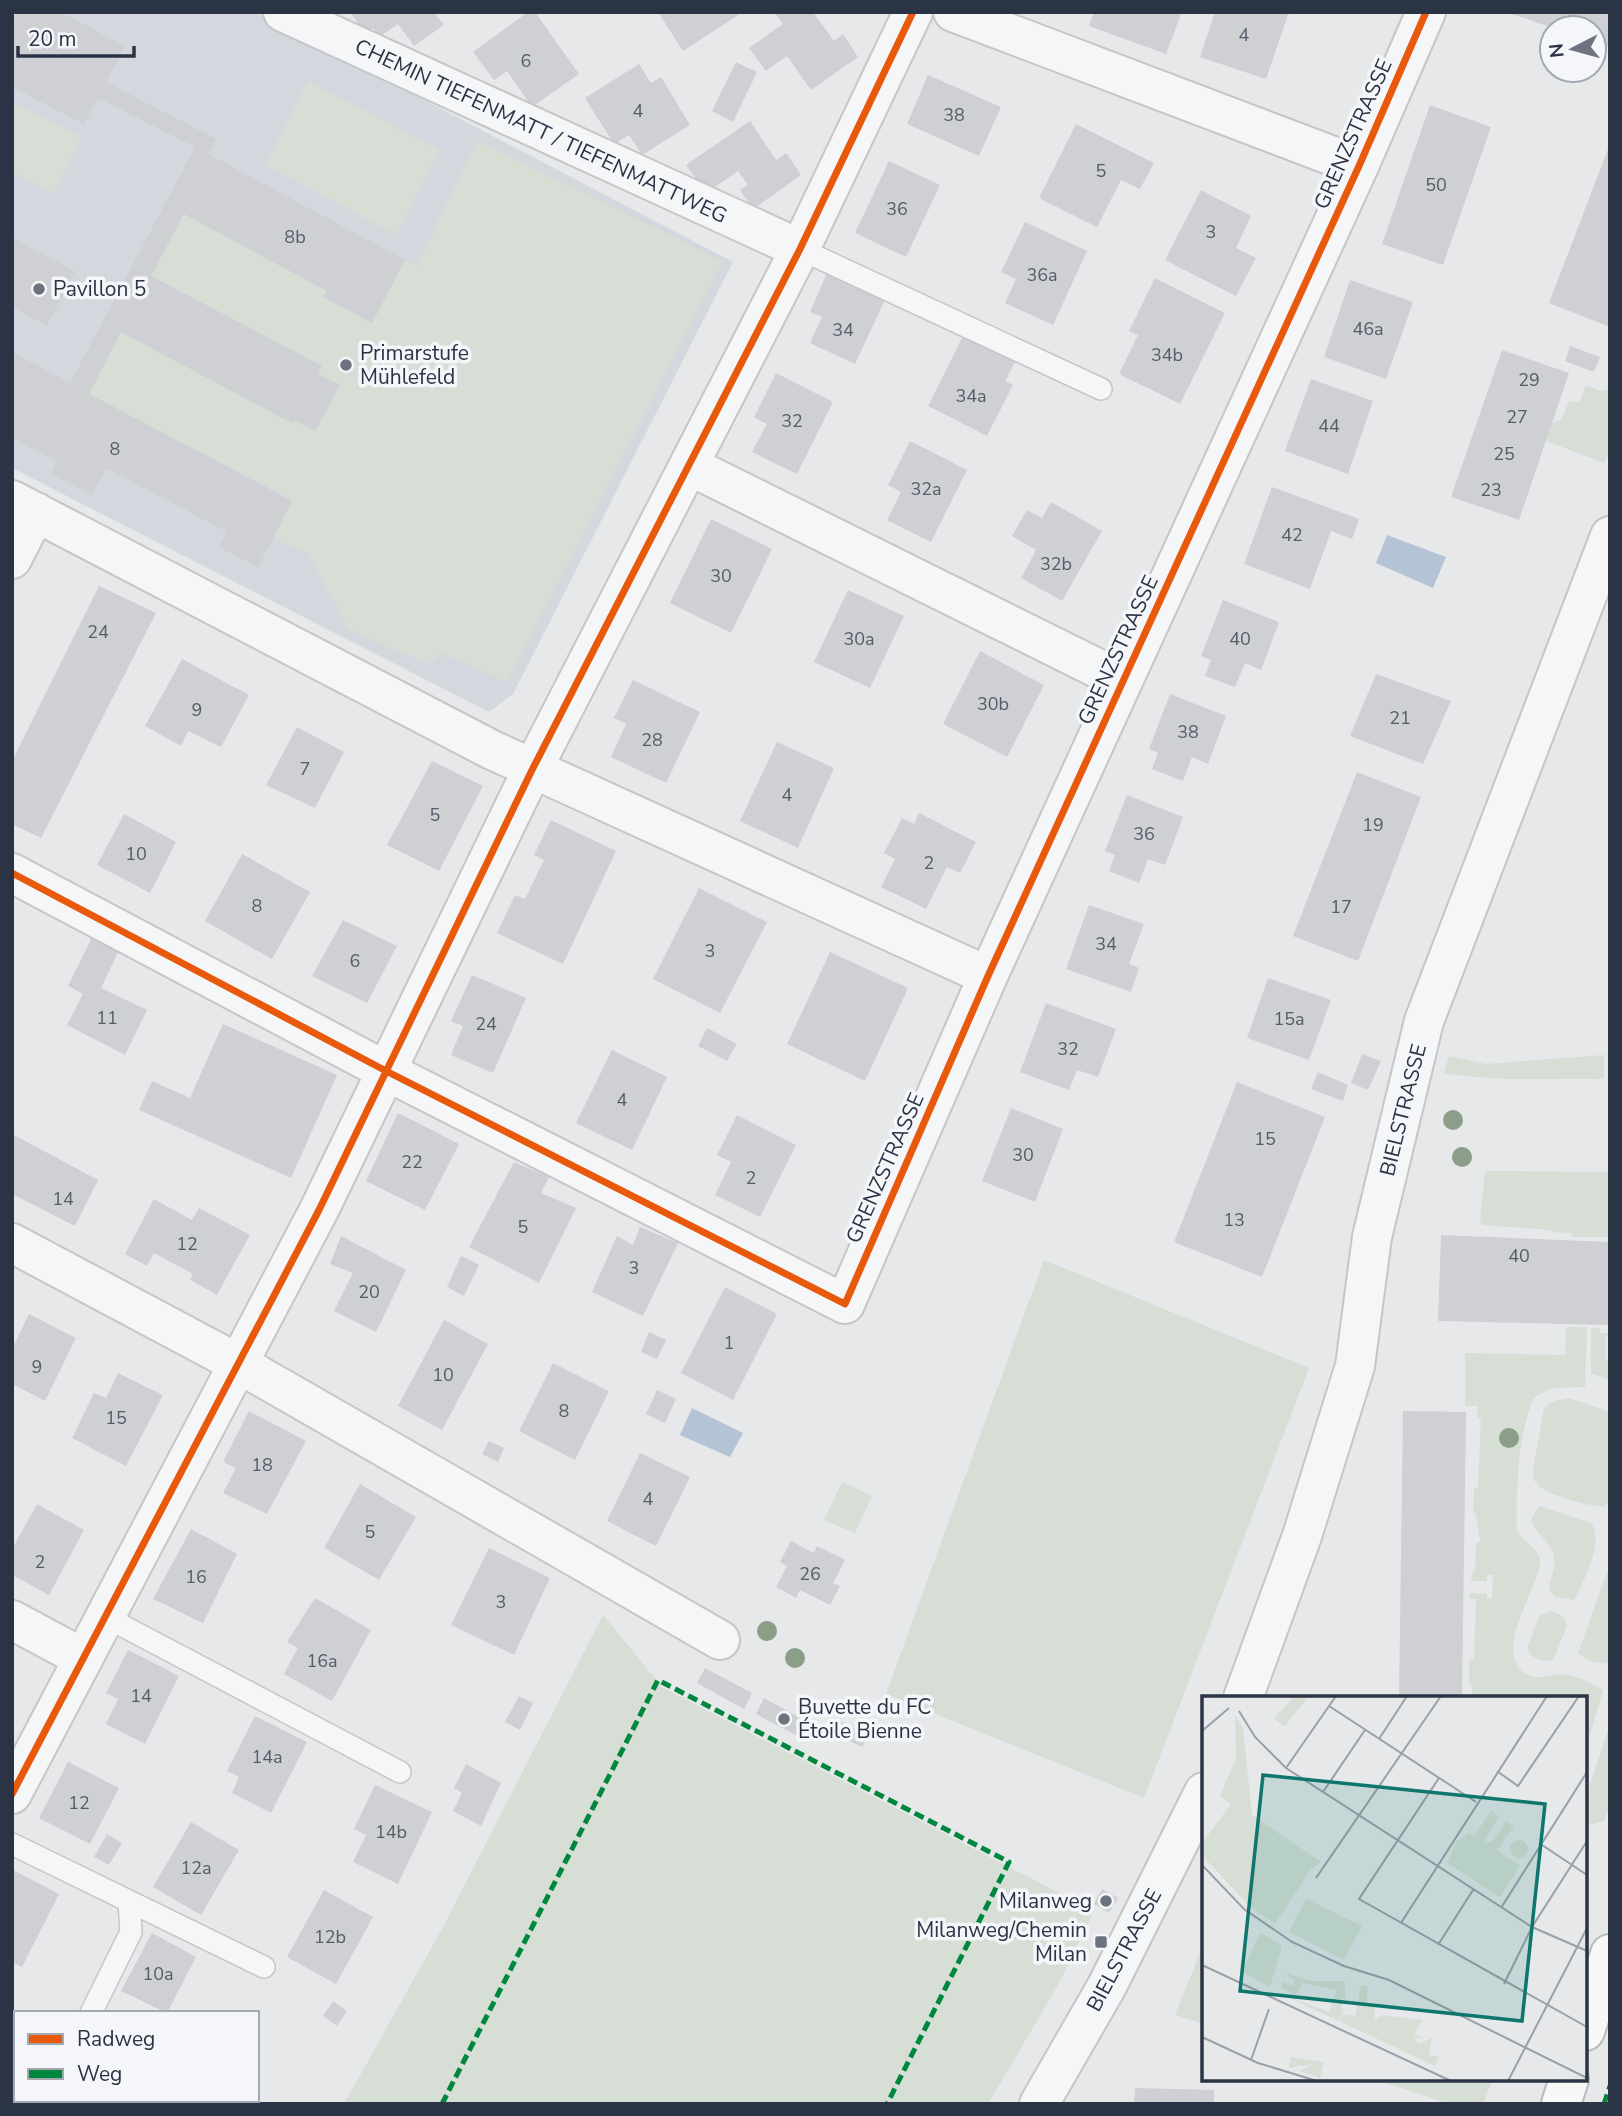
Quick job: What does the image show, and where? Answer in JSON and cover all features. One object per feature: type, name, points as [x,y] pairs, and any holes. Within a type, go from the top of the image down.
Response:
[{"type":"highway","points":[[1587,2025],[1610,1954]]},
{"type":"highway","points":[[1561,2104],[1568,2081]]},
{"type":"street","points":[[12,1794],[239,1364],[388,1072],[532,770],[800,249],[913,12]]},
{"type":"street","points":[[953,12],[1359,166]]},
{"type":"street","name":"GRENZSTRASSE","points":[[388,1072],[845,1304],[988,976],[1359,166],[1426,12]]},
{"type":"street","name":"CHEMIN TIEFENMATT / TIEFENMATTWEG","points":[[286,13],[800,249]]},
{"type":"street","points":[[690,466],[1123,681]]},
{"type":"street","points":[[12,559],[24,506],[532,770],[988,976]]},
{"type":"street","name":"BIELSTRASSE","points":[[1244,1696],[1302,1536],[1355,1366],[1372,1237],[1424,1021],[1610,536]]},
{"type":"street","points":[[12,873],[388,1072]]},
{"type":"street","points":[[12,1243],[239,1364],[720,1640]]},
{"type":"street","points":[[12,1620],[83,1658]]},
{"type":"street","name":"BIELSTRASSE","points":[[1039,2104],[1107,1986],[1202,1796]]},
{"type":"lane","points":[[800,249],[1101,389]]},
{"type":"lane","points":[[104,1616],[400,1772]]},
{"type":"lane","points":[[12,1844],[264,1967]]},
{"type":"lane","points":[[92,2011],[131,1932],[129,1902]]},
{"type":"shaded area","name":"Primarstufe Mühlefeld","points":[[12,12],[256,12],[733,262],[513,694],[489,712],[12,468]]},
{"type":"shaded area","points":[[308,81],[440,150],[396,235],[265,165]]},
{"type":"shaded area","points":[[12,102],[82,137],[54,194],[12,173]]},
{"type":"shaded area","points":[[477,140],[723,261],[507,682],[442,653],[428,664],[349,630],[307,553],[273,540],[292,500],[89,394],[121,332],[291,423],[295,420],[315,431],[340,385],[318,374],[322,366],[151,276],[184,214],[327,291],[323,297],[372,323],[405,260],[417,265]]},
{"type":"shaded area","points":[[1586,385],[1600,391],[1610,389],[1610,448],[1604,463],[1546,441],[1552,423],[1562,419],[1569,401],[1580,402]]},
{"type":"shaded area","points":[[1604,1055],[1604,1079],[1504,1079],[1444,1073],[1449,1056],[1486,1064]]},
{"type":"shaded area","points":[[1485,1171],[1610,1172],[1610,1237],[1573,1237],[1572,1233],[1551,1230],[1482,1225],[1480,1221]]},
{"type":"shaded area","points":[[1044,1260],[1309,1368],[1144,1798],[886,1694]]},
{"type":"shaded area","points":[[1566,1327],[1587,1327],[1585,1387],[1553,1388],[1533,1398],[1524,1430],[1519,1462],[1517,1528],[1537,1553],[1540,1562],[1519,1621],[1513,1652],[1516,1664],[1530,1676],[1569,1675],[1603,1690],[1587,1745],[1587,1696],[1472,1696],[1472,1685],[1469,1684],[1469,1660],[1474,1659],[1476,1599],[1470,1599],[1470,1593],[1487,1594],[1487,1599],[1492,1599],[1493,1575],[1487,1575],[1487,1581],[1471,1581],[1472,1572],[1475,1571],[1476,1543],[1480,1542],[1476,1513],[1473,1513],[1474,1489],[1478,1488],[1481,1419],[1477,1418],[1478,1406],[1465,1406],[1465,1353],[1565,1355]]},
{"type":"shaded area","points":[[1591,1328],[1599,1328],[1600,1333],[1608,1333],[1605,1340],[1606,1360],[1610,1360],[1610,1380],[1591,1373]]},
{"type":"shaded area","points":[[1569,1398],[1610,1412],[1610,1498],[1605,1506],[1560,1497],[1544,1490],[1534,1479],[1533,1470],[1544,1408],[1554,1401]]},
{"type":"shaded area","points":[[842,1482],[872,1496],[855,1533],[824,1520]]},
{"type":"shaded area","points":[[1539,1506],[1591,1523],[1595,1531],[1592,1561],[1574,1600],[1556,1597],[1549,1590],[1554,1566],[1553,1551],[1531,1520]]},
{"type":"shaded area","points":[[1610,1564],[1610,1661],[1606,1664],[1590,1661],[1578,1653]]},
{"type":"shaded area","points":[[1551,1611],[1563,1616],[1567,1625],[1554,1659],[1543,1660],[1532,1655],[1527,1649],[1539,1616]]},
{"type":"shaded area","points":[[603,1615],[662,1687],[1094,1911],[1058,1985],[988,2104],[344,2104],[443,1927]]},
{"type":"shaded area","points":[[1610,1723],[1610,1806],[1604,1821],[1593,1824],[1587,1822],[1587,1795]]},
{"type":"shaded area","points":[[1202,1948],[1202,2023],[1175,2015]]},
{"type":"shaded area","points":[[1380,2081],[1492,2081],[1483,2104],[1450,2104]]},
{"type":"water","points":[[1387,535],[1446,557],[1433,588],[1376,563]]},
{"type":"water","points":[[692,1408],[743,1433],[730,1457],[680,1435]]},
{"type":"building","points":[[18,12],[61,12],[125,46],[106,82],[216,139],[208,154],[405,260],[372,323],[323,297],[327,291],[184,214],[151,276],[322,366],[318,374],[340,385],[315,431],[295,420],[292,423],[121,332],[89,394],[292,501],[258,567],[219,547],[227,532],[106,468],[92,495],[50,474],[57,461],[12,438],[12,352],[70,383],[195,147],[98,98],[84,124],[12,87],[12,24]]},
{"type":"building","points":[[350,12],[434,12],[444,25],[414,46],[398,24],[379,37],[373,28],[365,33]]},
{"type":"building","points":[[528,12],[535,12],[579,74],[532,107],[507,71],[494,80],[473,52]]},
{"type":"building","points":[[658,12],[743,12],[683,51]]},
{"type":"building","points":[[774,12],[813,12],[834,41],[843,34],[858,57],[811,90],[787,56],[766,71],[749,48],[783,24]]},
{"type":"building","points":[[1094,12],[1181,14],[1166,54],[1089,26]]},
{"type":"building","points":[[1215,12],[1289,12],[1266,79],[1200,57]]},
{"type":"building","points":[[1610,12],[1610,48],[1608,14],[1538,14],[1538,23],[1509,13]]},
{"type":"building","points":[[736,62],[757,72],[733,122],[712,111]]},
{"type":"building","points":[[639,64],[651,83],[661,77],[690,125],[642,155],[629,135],[614,144],[585,98]]},
{"type":"building","points":[[928,75],[1001,107],[979,156],[907,124]]},
{"type":"building","points":[[1430,105],[1491,127],[1443,265],[1382,244]]},
{"type":"building","points":[[750,121],[776,160],[786,153],[801,175],[753,209],[740,190],[748,185],[738,171],[706,193],[686,165]]},
{"type":"building","points":[[1076,124],[1154,163],[1140,189],[1121,180],[1097,227],[1039,198]]},
{"type":"building","points":[[1610,144],[1610,327],[1549,303]]},
{"type":"building","points":[[889,161],[940,185],[906,257],[855,233]]},
{"type":"building","points":[[1201,190],[1251,216],[1236,248],[1256,258],[1236,296],[1165,260]]},
{"type":"building","points":[[1025,222],[1087,251],[1053,325],[1005,303],[1016,279],[1001,272]]},
{"type":"building","name":"Pavillon 5","points":[[12,238],[75,271],[47,326],[12,307]]},
{"type":"building","points":[[827,273],[885,300],[855,364],[810,343],[822,317],[810,312]]},
{"type":"building","points":[[1155,278],[1225,313],[1180,404],[1119,374],[1138,335],[1129,331]]},
{"type":"building","points":[[1350,280],[1413,302],[1386,379],[1324,357]]},
{"type":"building","points":[[963,336],[1015,362],[1005,381],[1013,385],[987,436],[928,406]]},
{"type":"building","points":[[1570,346],[1600,357],[1594,372],[1565,361]]},
{"type":"building","points":[[1502,350],[1569,373],[1519,520],[1451,497]]},
{"type":"building","points":[[776,373],[833,402],[797,474],[752,452],[767,424],[754,417]]},
{"type":"building","points":[[1311,379],[1373,401],[1348,474],[1285,451]]},
{"type":"building","points":[[910,441],[967,470],[931,542],[887,520],[901,492],[888,485]]},
{"type":"building","points":[[1272,487],[1359,519],[1352,539],[1331,531],[1310,589],[1244,564]]},
{"type":"building","points":[[1051,502],[1102,531],[1062,601],[1021,578],[1036,550],[1012,536],[1027,510],[1042,518]]},
{"type":"building","points":[[711,519],[772,549],[731,633],[670,603]]},
{"type":"building","points":[[99,586],[156,613],[41,838],[12,824],[12,761]]},
{"type":"building","points":[[848,590],[904,616],[870,688],[814,662]]},
{"type":"building","points":[[1223,600],[1279,622],[1261,670],[1245,663],[1235,687],[1205,676],[1211,660],[1201,656]]},
{"type":"building","points":[[980,651],[1044,685],[1007,757],[943,724]]},
{"type":"building","points":[[182,659],[249,695],[221,747],[188,731],[181,746],[145,726]]},
{"type":"building","points":[[1376,674],[1451,701],[1423,764],[1350,736]]},
{"type":"building","points":[[633,680],[700,712],[666,783],[611,757],[626,724],[614,718]]},
{"type":"building","points":[[1170,694],[1226,716],[1208,764],[1192,757],[1183,781],[1152,769],[1158,753],[1149,749]]},
{"type":"building","points":[[297,727],[344,752],[315,808],[266,785]]},
{"type":"building","points":[[777,742],[834,768],[798,848],[740,821]]},
{"type":"building","points":[[432,761],[483,786],[439,871],[387,845]]},
{"type":"building","points":[[1357,772],[1421,797],[1358,961],[1293,936]]},
{"type":"building","points":[[1127,795],[1183,817],[1165,865],[1148,859],[1139,883],[1109,871],[1115,855],[1105,851]]},
{"type":"building","points":[[919,813],[976,842],[960,873],[947,867],[926,909],[881,887],[895,859],[884,853],[902,818],[914,824]]},
{"type":"building","points":[[124,814],[176,842],[150,893],[97,865]]},
{"type":"building","points":[[551,820],[616,851],[563,964],[497,933],[515,895],[525,899],[544,860],[534,855]]},
{"type":"building","points":[[242,854],[310,892],[272,959],[205,921]]},
{"type":"building","points":[[699,888],[767,922],[720,1013],[653,979]]},
{"type":"building","points":[[1089,905],[1144,924],[1129,964],[1139,968],[1131,992],[1066,969]]},
{"type":"building","points":[[343,920],[397,946],[367,1003],[312,976]]},
{"type":"building","points":[[93,935],[120,948],[101,988],[147,1010],[125,1055],[67,1025],[83,994],[68,986]]},
{"type":"building","points":[[830,952],[908,988],[865,1081],[787,1044]]},
{"type":"building","points":[[472,975],[526,998],[493,1073],[451,1055],[463,1026],[451,1021]]},
{"type":"building","points":[[1268,978],[1331,1000],[1309,1060],[1247,1038]]},
{"type":"building","points":[[1046,1003],[1116,1029],[1098,1077],[1077,1070],[1069,1090],[1020,1072]]},
{"type":"building","points":[[223,1024],[337,1075],[291,1178],[139,1110],[152,1081],[190,1098]]},
{"type":"building","points":[[707,1028],[737,1044],[727,1061],[698,1046]]},
{"type":"building","points":[[612,1050],[667,1077],[632,1150],[576,1123]]},
{"type":"building","points":[[1362,1054],[1381,1061],[1368,1090],[1351,1083]]},
{"type":"building","points":[[1318,1072],[1348,1085],[1343,1101],[1311,1089]]},
{"type":"building","points":[[1237,1082],[1325,1117],[1262,1277],[1174,1242]]},
{"type":"building","points":[[1011,1108],[1063,1129],[1035,1202],[982,1181]]},
{"type":"building","points":[[398,1113],[459,1144],[425,1210],[366,1181]]},
{"type":"building","points":[[737,1115],[796,1145],[760,1217],[715,1195],[731,1162],[717,1155]]},
{"type":"building","points":[[12,1134],[98,1180],[75,1226],[12,1194]]},
{"type":"building","points":[[514,1162],[549,1177],[541,1193],[576,1208],[539,1283],[469,1247]]},
{"type":"building","points":[[154,1199],[192,1220],[199,1208],[250,1235],[217,1295],[190,1280],[193,1274],[154,1253],[147,1266],[125,1254]]},
{"type":"building","points":[[640,1227],[678,1243],[643,1316],[592,1292],[617,1236],[633,1245]]},
{"type":"building","points":[[1441,1235],[1610,1242],[1610,1325],[1438,1321]]},
{"type":"building","points":[[341,1236],[406,1270],[376,1332],[334,1311],[353,1273],[330,1264]]},
{"type":"building","points":[[461,1256],[479,1265],[464,1296],[447,1287]]},
{"type":"building","points":[[725,1287],[777,1314],[733,1400],[681,1373]]},
{"type":"building","points":[[29,1314],[76,1338],[45,1401],[12,1384],[12,1349]]},
{"type":"building","points":[[444,1320],[488,1344],[442,1430],[398,1406]]},
{"type":"building","points":[[649,1332],[666,1340],[657,1359],[641,1352]]},
{"type":"building","points":[[553,1363],[609,1391],[575,1460],[519,1431]]},
{"type":"building","points":[[118,1373],[163,1395],[126,1466],[72,1438],[94,1393],[106,1398]]},
{"type":"building","points":[[657,1390],[676,1399],[665,1423],[646,1414]]},
{"type":"building","points":[[249,1411],[306,1441],[267,1514],[223,1493],[236,1468],[223,1462]]},
{"type":"building","points":[[1403,1411],[1466,1412],[1462,1696],[1399,1696]]},
{"type":"building","points":[[489,1441],[504,1448],[498,1462],[482,1454]]},
{"type":"building","points":[[640,1453],[690,1477],[656,1546],[607,1521]]},
{"type":"building","points":[[360,1484],[416,1517],[379,1580],[324,1548]]},
{"type":"building","points":[[37,1504],[84,1530],[49,1595],[12,1575],[12,1549]]},
{"type":"building","points":[[191,1529],[237,1554],[203,1623],[153,1599]]},
{"type":"building","points":[[791,1541],[814,1553],[817,1546],[845,1560],[833,1583],[840,1586],[830,1605],[800,1590],[796,1598],[776,1587],[787,1566],[780,1562]]},
{"type":"building","points":[[489,1548],[550,1578],[514,1655],[451,1625]]},
{"type":"building","points":[[315,1598],[371,1630],[332,1701],[284,1674],[298,1648],[287,1642]]},
{"type":"building","points":[[128,1650],[179,1676],[145,1744],[106,1724],[118,1699],[106,1693]]},
{"type":"building","points":[[705,1668],[752,1693],[744,1709],[697,1683]]},
{"type":"building","points":[[519,1696],[533,1703],[520,1730],[505,1722]]},
{"type":"building","name":"Buvette du FC Étoile Bienne","points":[[764,1698],[811,1724],[803,1739],[756,1714]]},
{"type":"building","points":[[255,1716],[307,1742],[271,1813],[232,1793],[239,1777],[227,1771]]},
{"type":"building","points":[[836,1719],[868,1735],[862,1747],[831,1732]]},
{"type":"building","points":[[68,1762],[119,1788],[90,1844],[39,1818]]},
{"type":"building","points":[[466,1764],[501,1783],[481,1826],[453,1811],[462,1793],[454,1788]]},
{"type":"building","points":[[375,1785],[432,1812],[398,1884],[353,1862],[366,1835],[354,1829]]},
{"type":"building","points":[[191,1822],[239,1850],[201,1915],[153,1887]]},
{"type":"building","points":[[107,1834],[122,1843],[109,1865],[94,1857]]},
{"type":"building","points":[[13,1870],[59,1894],[22,1967],[12,1962]]},
{"type":"building","name":"Milanweg","points":[[1102,1889],[1118,1898],[1109,1913],[1094,1904]]},
{"type":"building","points":[[324,1890],[373,1917],[336,1984],[287,1957]]},
{"type":"building","points":[[152,1933],[196,1957],[168,2011],[121,1991]]},
{"type":"building","points":[[333,2001],[347,2011],[337,2026],[323,2016]]},
{"type":"building","points":[[1135,2088],[1214,2090],[1214,2104],[1134,2104]]},
{"type":"building","points":[[74,2102],[146,2102],[145,2104],[73,2104]]},
{"type":"marked path","points":[[442,2104],[658,1680],[1009,1862],[887,2104]]},
{"type":"marked path","points":[[1604,2104],[1610,2086]]},
{"type":"cycle path","points":[[12,1794],[319,1210],[532,770],[800,249],[913,12]]},
{"type":"cycle path","points":[[12,873],[388,1072],[845,1304],[988,976],[1359,166],[1426,12]]},
{"type":"place","name":"Pavillon 5","points":[[39,289]]},
{"type":"place","name":"Primarstufe Mühlefeld","points":[[346,365]]},
{"type":"place","name":"Buvette du FC Étoile Bienne","points":[[784,1719]]},
{"type":"place","name":"Milanweg","points":[[1106,1901]]},
{"type":"place","name":"Milanweg/Chemin Milan","points":[[1101,1942]]}]
